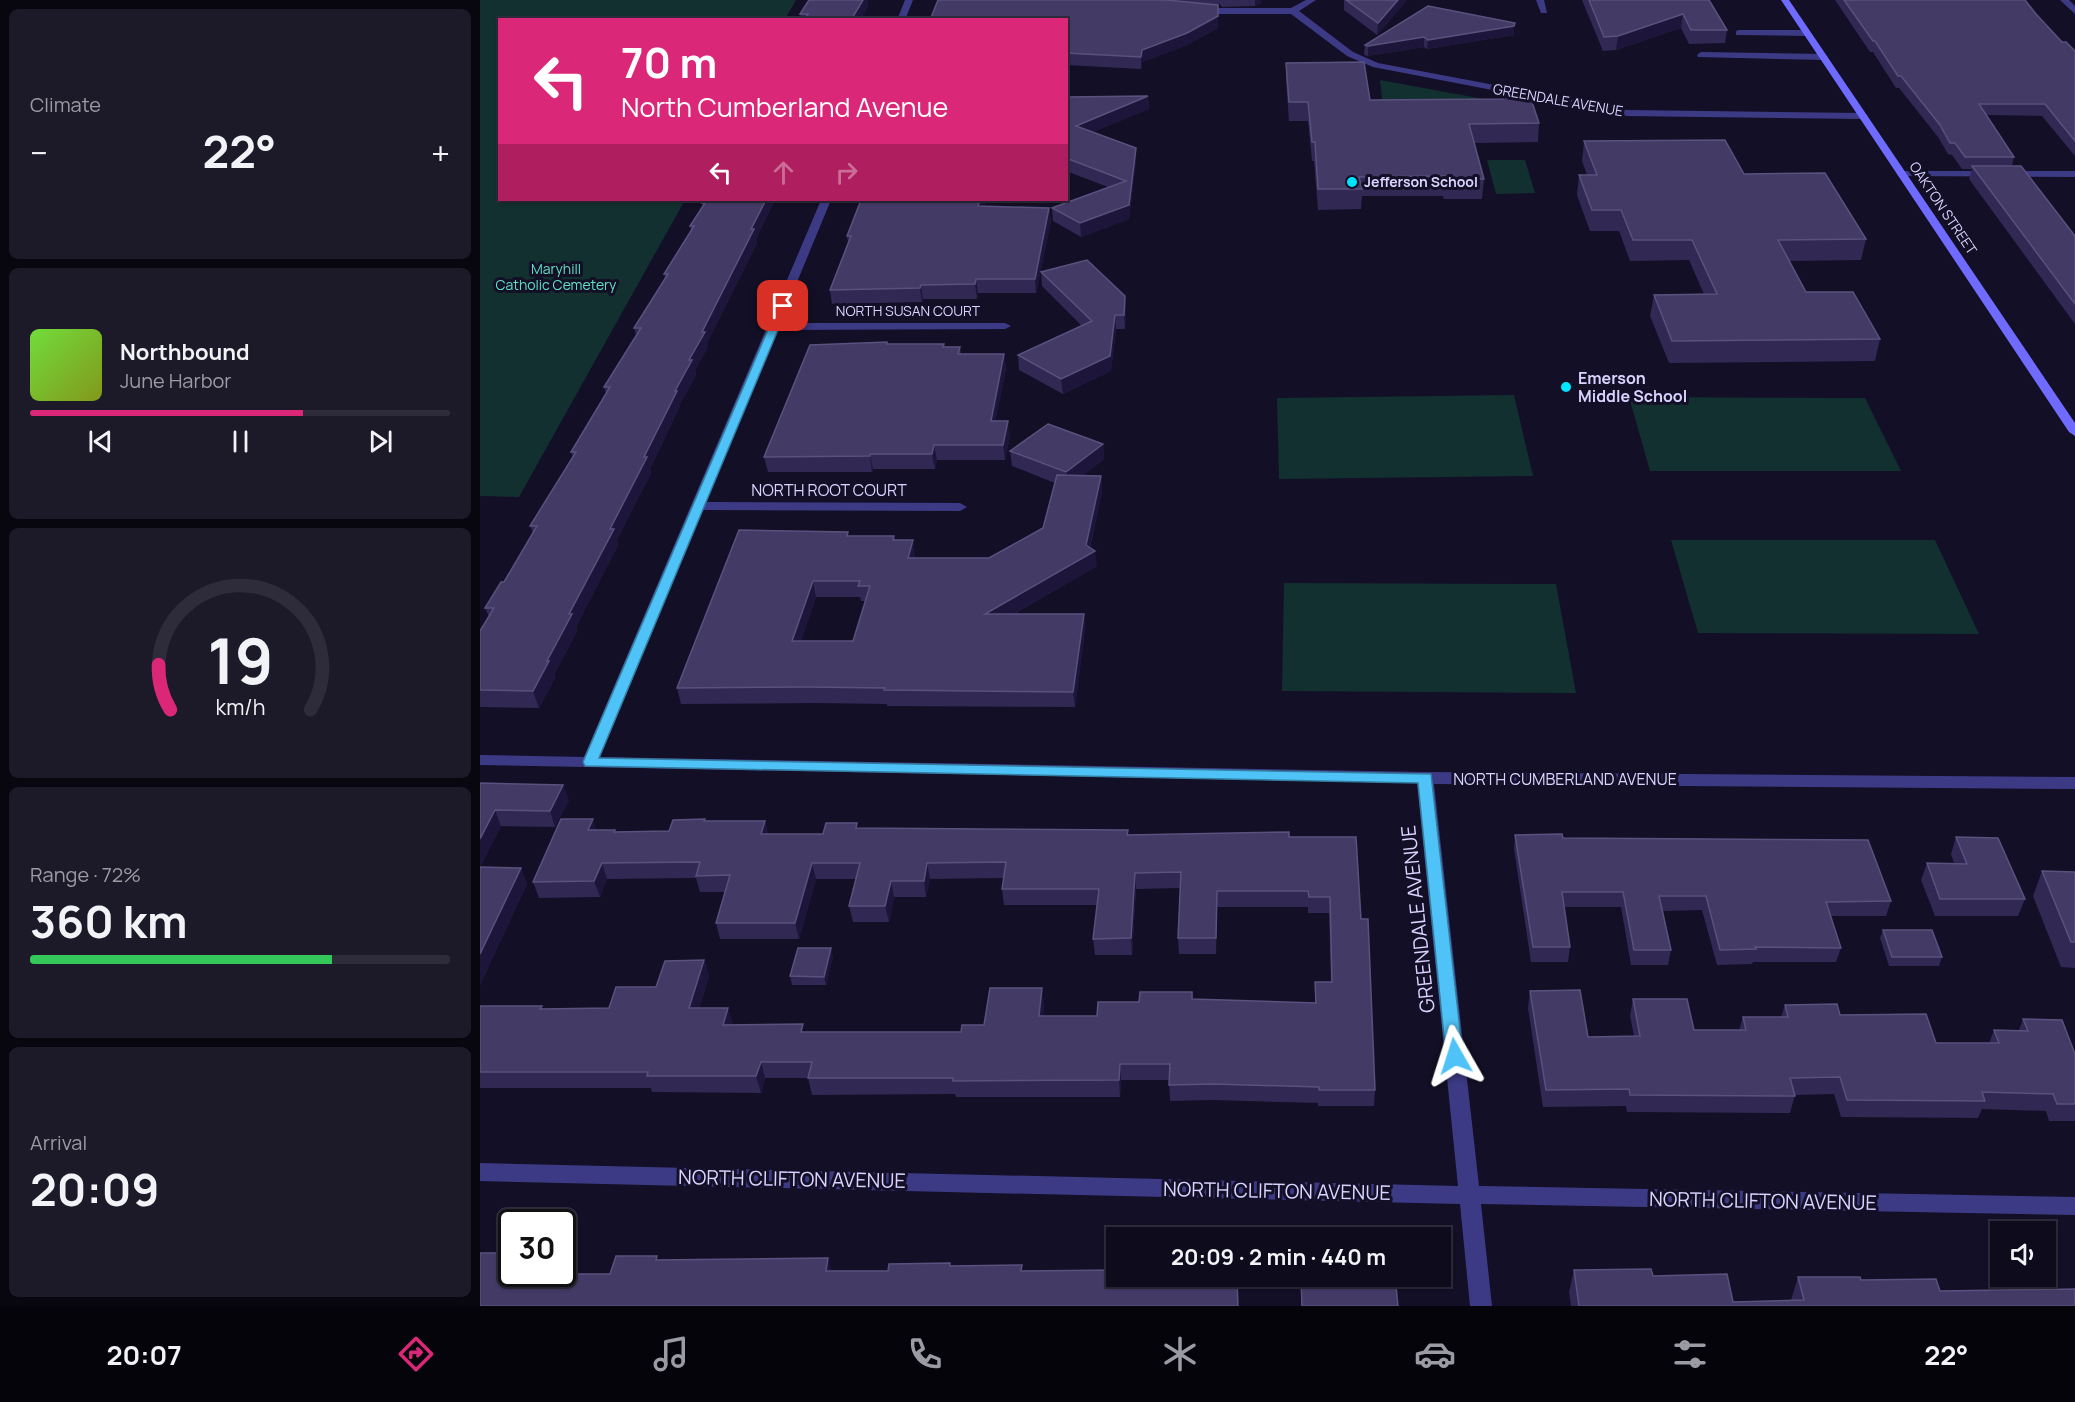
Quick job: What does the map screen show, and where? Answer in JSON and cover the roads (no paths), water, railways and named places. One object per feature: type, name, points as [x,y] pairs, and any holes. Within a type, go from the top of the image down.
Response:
[{"type":"main road","name":"OAKTON STREET","points":[[1785,0],[2075,432]]},
{"type":"street","points":[[901,18],[909,0]]},
{"type":"street","points":[[1191,11],[1293,11],[1312,0]]},
{"type":"street","points":[[1540,0],[1544,11]]},
{"type":"street","points":[[2064,0],[2075,11]]},
{"type":"street","name":"GREENDALE AVENUE","points":[[1293,11],[1362,60],[1627,113],[1863,116]]},
{"type":"street","points":[[1740,33],[1807,33]]},
{"type":"street","points":[[1701,55],[1824,57]]},
{"type":"street","points":[[1901,173],[2075,174]]},
{"type":"street","points":[[590,762],[826,201]]},
{"type":"street","name":"NORTH SUSAN COURT","points":[[774,327],[1005,326]]},
{"type":"street","name":"NORTH ROOT COURT","points":[[699,506],[960,507]]},
{"type":"street","name":"NORTH CUMBERLAND AVENUE","points":[[480,760],[1425,778],[2075,783]]},
{"type":"street","name":"GREENDALE AVENUE","points":[[1425,778],[1480,1306]]},
{"type":"street","name":"NORTH CLIFTON AVENUE","points":[[480,1172],[1469,1195],[2075,1206]]},
{"type":"place","name":"Jefferson School","points":[[1352,182]]},
{"type":"place","name":"Emerson Middle School","points":[[1566,387]]},
{"type":"park label","name":"Maryhill Catholic Cemetery","points":[[556,278]]}]
